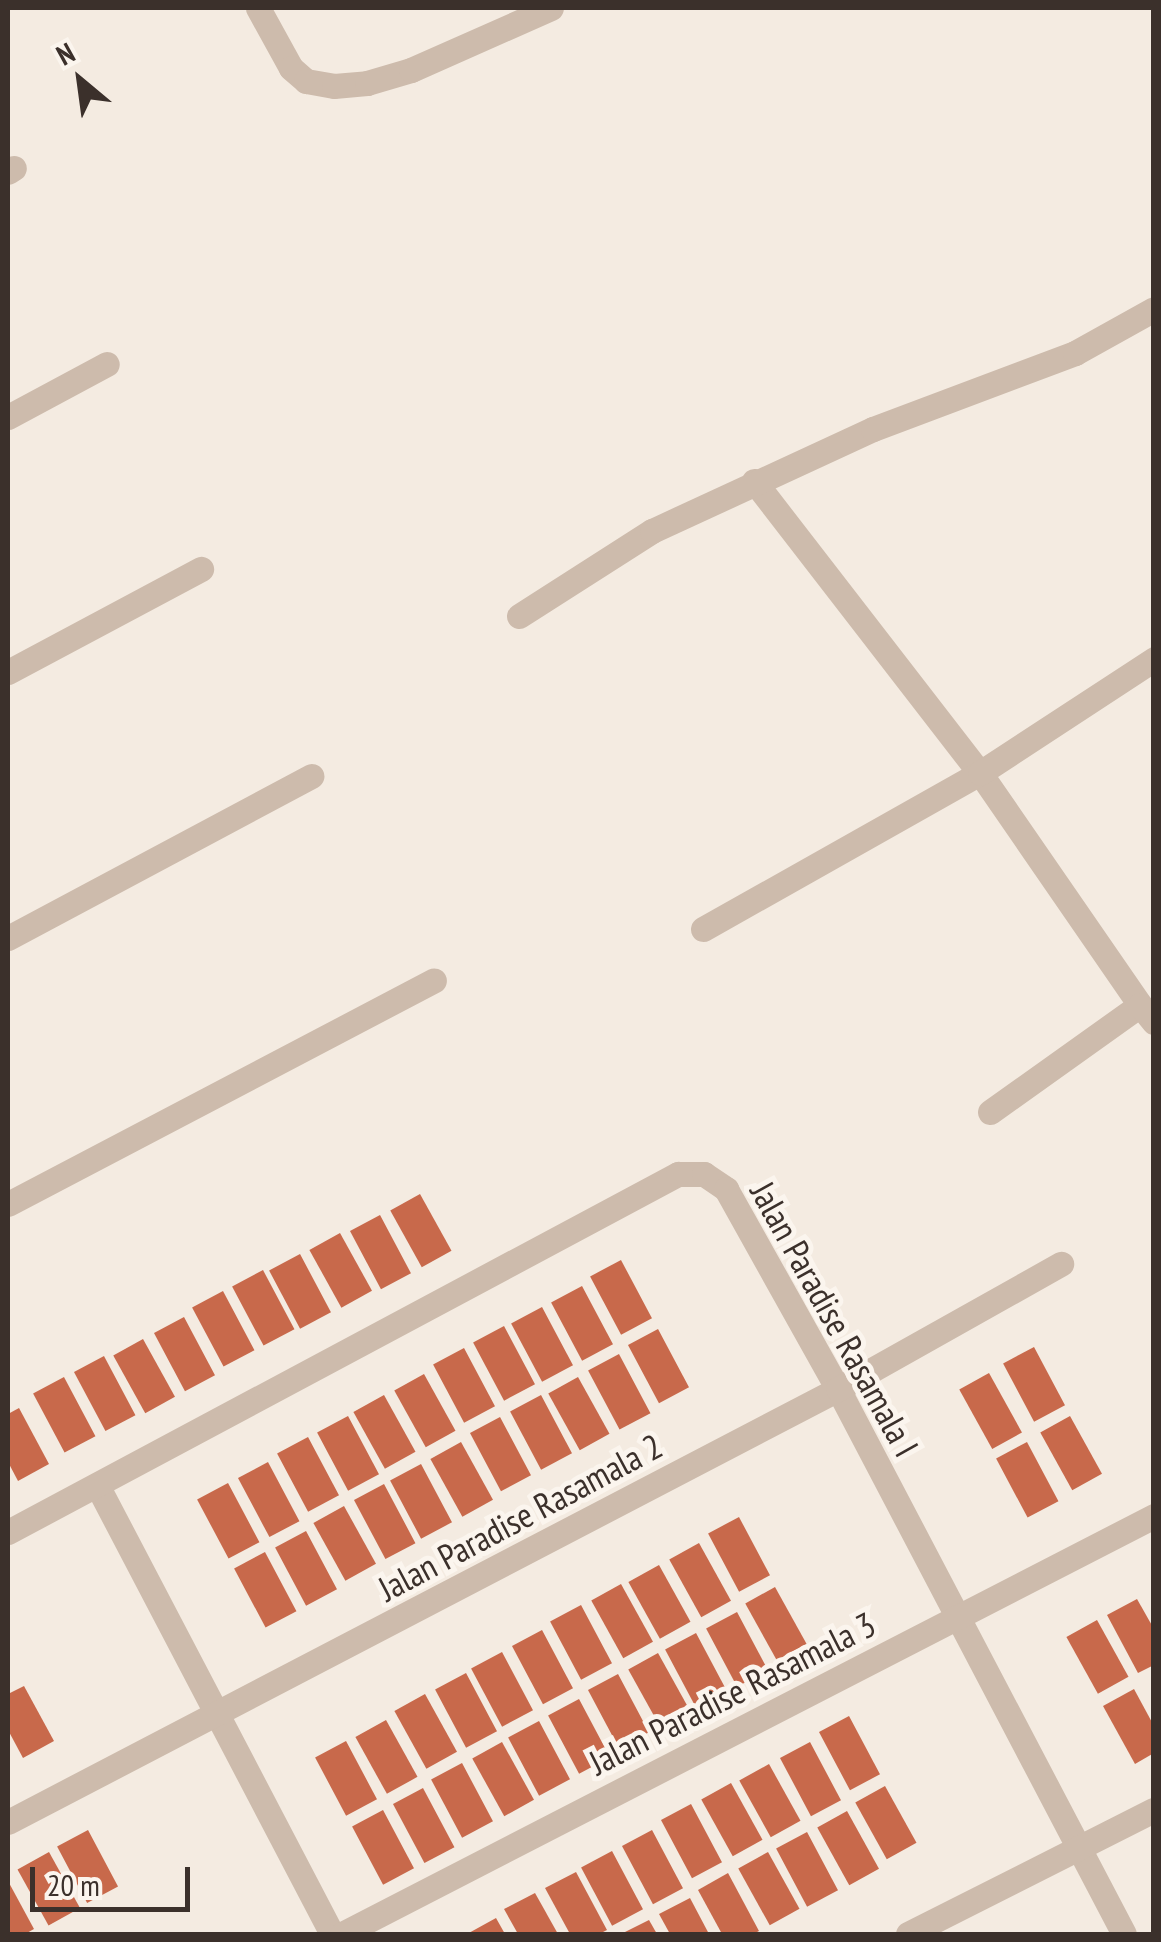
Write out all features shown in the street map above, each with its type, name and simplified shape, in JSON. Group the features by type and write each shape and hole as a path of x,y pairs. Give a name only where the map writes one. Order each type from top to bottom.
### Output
{"street":[{"path":"258,8 291,68 306,80 334,86 367,84 412,70 551,8"},
{"path":"519,616 652,531 754,481 873,429 1075,353 1154,308"},
{"path":"8,417 106,364"},
{"path":"754,481 980,774 1147,1013 990,1112"},
{"path":"8,672 201,569"},
{"path":"704,929 980,774 1154,659"},
{"path":"8,938 312,776"},
{"path":"8,1204 434,980"},
{"name":"Jalan Paradise Rasamala I","path":"8,1532 678,1174 704,1174 726,1189 838,1389 1124,1934"},
{"name":"Jalan Paradise Rasamala 2","path":"8,1822 838,1389 1061,1264"},
{"path":"97,1485 332,1934"},
{"name":"Jalan Paradise Rasamala 3","path":"342,1934 1154,1516"},
{"path":"908,1934 1154,1810"}],"building":[{"path":"420,1194 452,1251 422,1267 390,1210"},
{"path":"380,1215 411,1273 381,1289 350,1231"},
{"path":"340,1233 372,1291 341,1308 309,1250"},
{"path":"300,1254 331,1312 300,1329 269,1270"},
{"path":"621,1260 652,1318 621,1335 590,1276"},
{"path":"263,1270 294,1329 264,1346 232,1286"},
{"path":"582,1286 613,1344 582,1361 551,1302"},
{"path":"223,1291 254,1350 224,1367 192,1307"},
{"path":"542,1307 573,1365 542,1382 511,1323"},
{"path":"184,1317 215,1375 185,1391 154,1333"},
{"path":"504,1326 535,1384 504,1401 473,1342"},
{"path":"658,1329 689,1387 659,1403 628,1345"},
{"path":"143,1339 175,1397 145,1413 113,1355"},
{"path":"1034,1347 1065,1405 1034,1422 1003,1363"},
{"path":"464,1348 495,1406 464,1423 433,1364"},
{"path":"619,1354 650,1413 620,1430 588,1370"},
{"path":"104,1356 135,1415 105,1431 74,1372"},
{"path":"989,1373 1022,1432 992,1449 959,1389"},
{"path":"424,1374 456,1431 426,1447 394,1390"},
{"path":"64,1377 95,1436 65,1453 33,1393"},
{"path":"578,1377 610,1434 580,1450 548,1393"},
{"path":"384,1395 416,1452 385,1469 353,1412"},
{"path":"541,1395 572,1453 541,1470 510,1411"},
{"path":"19,1408 49,1464 18,1481 8,1462 8,1414"},
{"path":"348,1416 379,1474 348,1491 317,1432"},
{"path":"1070,1416 1102,1474 1072,1490 1040,1432"},
{"path":"500,1417 531,1475 501,1491 470,1433"},
{"path":"308,1437 339,1495 308,1512 277,1453"},
{"path":"461,1442 493,1500 462,1517 430,1459"},
{"path":"1027,1442 1058,1501 1028,1518 996,1458"},
{"path":"268,1462 299,1521 269,1537 238,1478"},
{"path":"421,1464 452,1522 421,1539 390,1480"},
{"path":"228,1483 259,1542 229,1559 197,1499"},
{"path":"384,1484 415,1543 385,1559 354,1500"},
{"path":"344,1506 376,1564 345,1581 313,1523"},
{"path":"739,1517 770,1575 739,1592 708,1533"},
{"path":"306,1531 337,1589 306,1606 275,1547"},
{"path":"699,1543 731,1601 701,1617 669,1559"},
{"path":"265,1552 296,1611 266,1628 234,1568"},
{"path":"659,1565 691,1622 660,1639 628,1582"},
{"path":"621,1584 653,1642 623,1658 591,1600"},
{"path":"775,1587 807,1644 777,1660 745,1603"},
{"path":"1137,1599 1154,1629 1154,1665 1138,1673 1107,1615"},
{"path":"581,1605 612,1663 581,1680 550,1621"},
{"path":"737,1612 768,1670 737,1687 706,1628"},
{"path":"1097,1620 1129,1677 1098,1694 1066,1637"},
{"path":"542,1630 573,1688 543,1704 512,1646"},
{"path":"696,1633 727,1691 696,1708 665,1649"},
{"path":"502,1652 533,1710 502,1727 471,1668"},
{"path":"658,1653 690,1710 660,1726 628,1669"},
{"path":"466,1673 497,1731 466,1748 435,1689"},
{"path":"618,1674 649,1732 619,1748 588,1690"},
{"path":"24,1686 54,1741 23,1758 8,1730 8,1694"},
{"path":"1134,1689 1154,1726 1154,1753 1135,1764 1103,1706"},
{"path":"425,1694 457,1752 426,1769 394,1711"},
{"path":"579,1699 610,1757 579,1774 548,1715"},
{"path":"849,1716 880,1774 850,1790 819,1732"},
{"path":"386,1720 418,1777 387,1794 355,1737"},
{"path":"539,1721 570,1779 539,1796 508,1737"},
{"path":"346,1741 377,1799 346,1816 315,1757"},
{"path":"502,1742 534,1800 504,1816 472,1758"},
{"path":"810,1742 841,1800 811,1816 780,1758"},
{"path":"462,1763 493,1821 462,1838 431,1779"},
{"path":"769,1764 801,1821 771,1837 739,1780"},
{"path":"731,1783 763,1840 733,1856 701,1799"},
{"path":"885,1786 917,1843 887,1859 855,1802"},
{"path":"423,1788 454,1847 424,1863 393,1804"},
{"path":"691,1804 722,1862 692,1878 661,1820"},
{"path":"383,1810 414,1868 383,1885 352,1826"},
{"path":"847,1811 879,1869 849,1885 817,1827"},
{"path":"88,1830 118,1887 87,1903 57,1846"},
{"path":"652,1830 683,1888 653,1904 622,1846"},
{"path":"807,1832 838,1890 807,1907 776,1848"},
{"path":"612,1851 643,1909 612,1926 581,1867"},
{"path":"49,1852 80,1908 49,1925 18,1869"},
{"path":"768,1852 800,1909 770,1925 738,1868"},
{"path":"576,1872 607,1930 599,1934 570,1934 545,1888"},
{"path":"728,1873 759,1931 753,1934 722,1934 698,1890"},
{"path":"8,1881 34,1929 25,1934 8,1934"},
{"path":"535,1893 558,1934 518,1934 504,1909"},
{"path":"690,1898 709,1934 670,1934 659,1914"},
{"path":"496,1918 505,1934 467,1934"},
{"path":"649,1920 657,1934 621,1934"}]}
